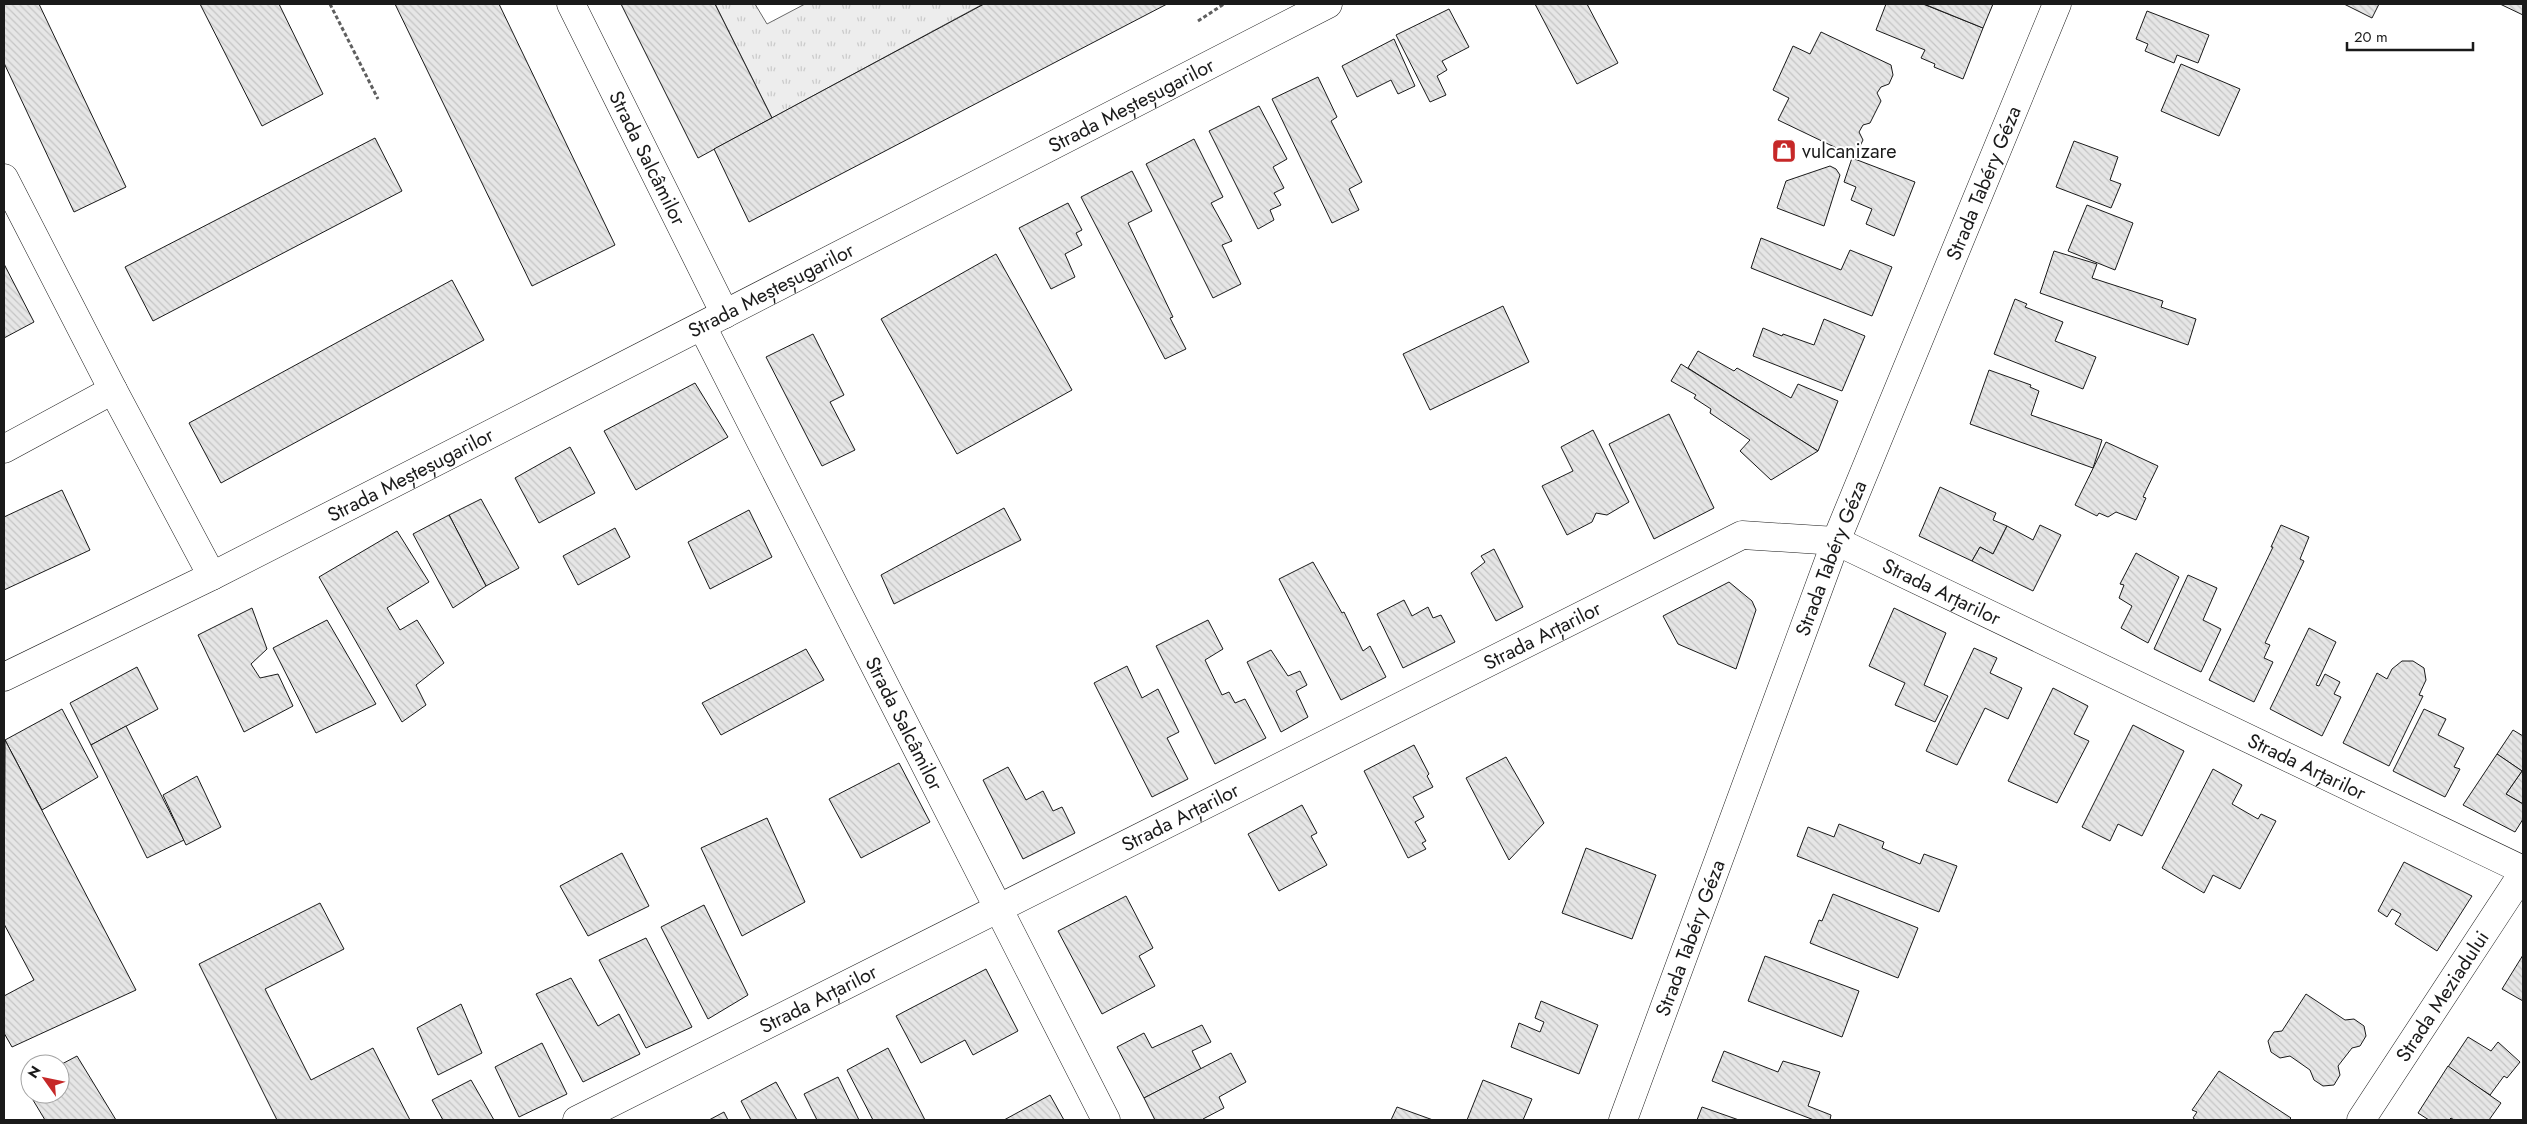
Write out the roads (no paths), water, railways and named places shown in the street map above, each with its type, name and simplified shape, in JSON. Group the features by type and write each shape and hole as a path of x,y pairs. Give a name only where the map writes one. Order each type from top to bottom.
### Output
{"street":[{"name":"Strada Salcâmilor","path":"571,4 714,320 997,909 1106,1120"},
{"name":"Strada Meșteșugarilor","path":"4,677 212,576 1328,4"},
{"name":"Strada Tabéry Géza","path":"1622,1120 1836,541 2057,4"},
{"path":"4,178 113,390 212,576"},
{"path":"4,449 113,390"},
{"name":"Strada Arțarilor","path":"576,1120 1742,535 1836,541 2523,872"},
{"name":"Strada Meziadului","path":"2361,1120 2523,872"}],"place":[{"name":"vulcanizare","path":"1784,151"}]}
